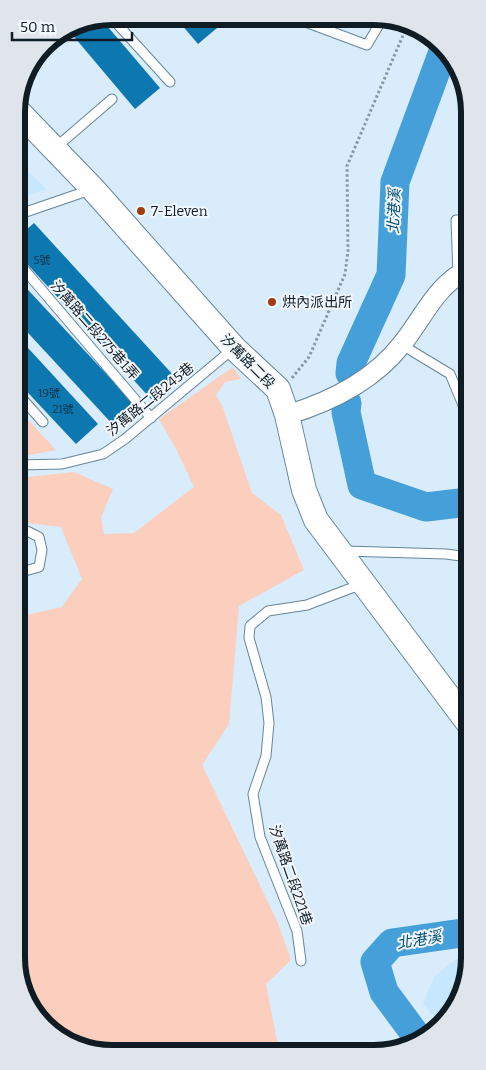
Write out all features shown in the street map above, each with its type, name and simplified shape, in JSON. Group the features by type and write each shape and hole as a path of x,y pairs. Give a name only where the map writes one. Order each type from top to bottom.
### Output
{"street":[{"name":"汐萬路二段","path":"25,118 92,189 234,348 278,389 287,415 304,490 316,520 337,551 461,714"},
{"path":"287,415 319,405 370,376 402,345 438,293 461,274"}],"lane":[{"path":"118,25 170,82"},
{"path":"311,25 367,45 379,26"},
{"path":"54,149 112,99"},
{"path":"25,212 92,189"},
{"path":"461,220 456,220 461,257"},
{"name":"汐萬路二段275巷1弄","path":"25,270 151,418"},
{"path":"402,345 450,374 461,400"},
{"name":"汐萬路二段245巷","path":"25,465 62,464 103,454 151,418 234,348"},
{"path":"25,402 43,422"},
{"path":"25,531 39,537 42,550 38,567 25,571"},
{"path":"337,551 461,556"},
{"name":"汐萬路二段221巷","path":"301,961 297,931 260,837 253,794 266,756 268,723 266,697 249,638 250,626 268,611 307,605 362,584"}],"path":[{"path":"278,389 294,376 309,357 345,274 348,251 347,166 405,31"}],"shaded area":[{"path":"25,169 46,189 25,196"},
{"path":"233,367 241,379 225,382 216,395 223,408 252,493 281,515 304,570 239,606 229,724 202,765 278,923 291,960 266,984 278,1045 112,1045 95,1043 74,1036 55,1023 37,1001 28,980 25,958 25,615 62,607 82,579 61,527 25,523 25,477 74,472 113,489 101,517 104,534 134,533 194,487 159,419"},
{"path":"25,417 56,450 25,456"},
{"path":"456,959 461,959 458,980 454,991 435,1019 423,1003 434,977"}],"building":[{"path":"182,25 221,25 198,44"},
{"path":"107,26 160,88 135,109 73,35 95,27"},
{"path":"34,223 175,377 151,399 25,262 25,231"},
{"path":"25,287 138,408 116,428 25,330"},
{"path":"25,345 98,424 76,444 25,390"}],"waterway":[{"name":"北港溪","path":"350,373 351,363 391,275 395,182 441,57"},
{"name":"北港溪","path":"347,403 346,412 362,485 426,507 461,503"},
{"name":"北港溪","path":"415,1034 384,992 375,962 392,943 461,933"}],"place":[{"name":"7-Eleven","path":"141,211"},
{"name":"烘內派出所","path":"272,302"}]}
